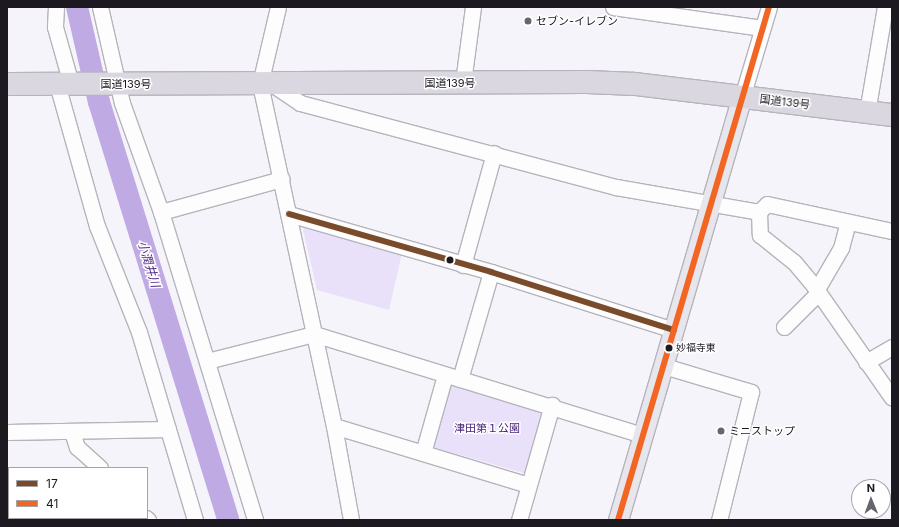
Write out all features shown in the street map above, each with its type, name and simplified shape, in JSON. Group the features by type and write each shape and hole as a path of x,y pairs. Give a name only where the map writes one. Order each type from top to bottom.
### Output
{"highway":[{"name":"国道139号","path":"7,84 462,82 635,84 892,115"}],"main road":[{"path":"618,520 742,97"}],"street":[{"path":"56,7 55,27 97,226 139,332 195,520"},
{"path":"100,7 122,102 161,212 255,520"},
{"path":"278,7 266,84 282,179 334,426 351,520"},
{"path":"462,82 474,7"},
{"path":"613,7 763,28"},
{"path":"742,97 769,7"},
{"path":"867,112 885,7"},
{"path":"266,84 300,103 494,153 616,187 659,196 712,203 759,212"},
{"path":"463,265 494,153"},
{"path":"161,212 282,179"},
{"path":"892,231 767,204 759,212 760,235 794,262 818,291 892,398"},
{"path":"289,214 491,272 674,330"},
{"path":"784,327 818,291 841,248 848,222"},
{"path":"460,379 491,272"},
{"path":"207,361 314,334 445,375 552,405 642,435"},
{"path":"866,362 892,347"},
{"path":"664,366 751,392 719,520"},
{"path":"423,453 445,375"},
{"path":"519,520 528,484 552,405"},
{"path":"334,426 528,484"},
{"path":"7,432 72,432 168,429"},
{"path":"72,432 77,447 99,467"}],"green space":[{"path":"309,224 402,253 389,310 317,290 303,230"},
{"name":"津田第１公園","path":"449,382 544,409 526,474 431,446"}],"waterway":[{"name":"小潤井川","path":"77,7 99,102 228,520"}],"transit line":[{"name":"41","path":"618,520 769,7"},
{"name":"17","path":"289,214 491,272 674,330"}],"place":[{"name":"セブン-イレブン","path":"528,21"},
{"name":"妙福寺東","path":"669,348"},
{"name":"ミニストップ","path":"721,431"}]}
